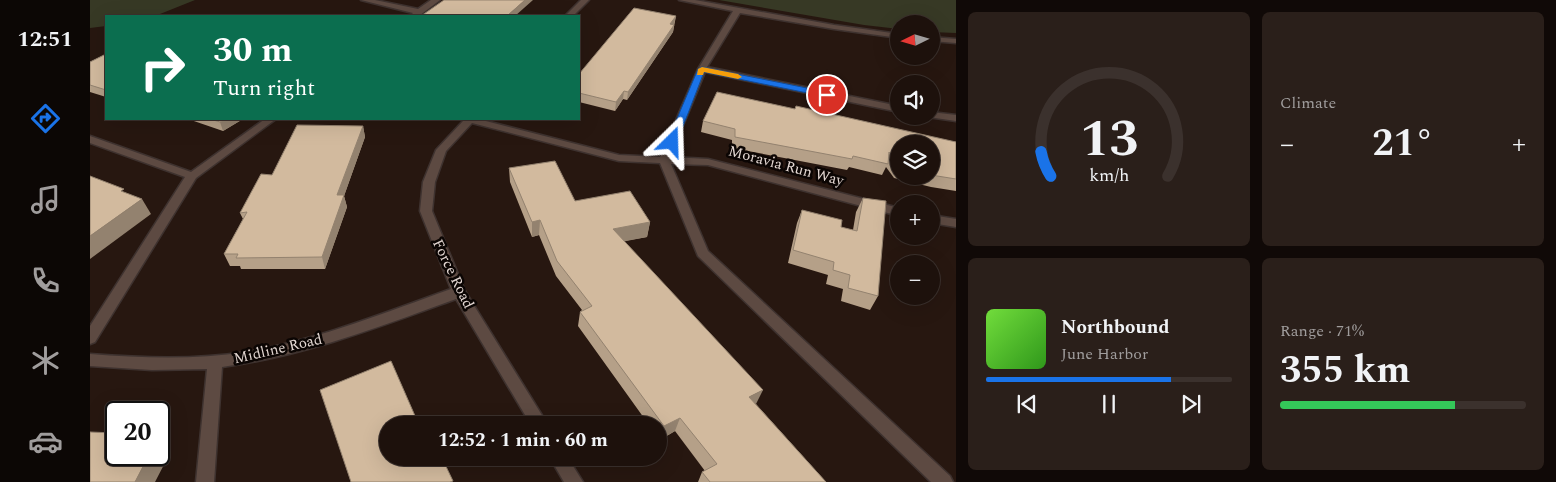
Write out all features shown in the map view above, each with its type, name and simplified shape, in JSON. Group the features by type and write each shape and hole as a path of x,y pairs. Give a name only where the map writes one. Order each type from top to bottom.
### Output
{"street":[{"path":"365,0 417,14 436,0"},
{"path":"570,15 585,0"},
{"path":"683,0 834,28 890,35"},
{"path":"738,10 702,69 664,160 703,253 944,482"},
{"path":"940,40 956,41"},
{"path":"702,69 890,107"},
{"path":"940,115 956,118"},
{"path":"90,338 192,176 271,120"},
{"name":"Force Road","path":"468,120 441,150 429,182 426,211 459,292 535,416"},
{"name":"Moravia Run Way","path":"473,120 619,158 708,162 890,210"},
{"path":"90,139 192,176"},
{"path":"940,220 956,223"},
{"name":"Midline Road","path":"90,360 130,364 215,362 270,353 334,336 459,292"},
{"path":"205,482 215,362"},
{"path":"564,466 574,482"}],"green space":[{"path":"90,0 195,0 158,15 105,15 105,26 90,28"},
{"path":"719,0 956,0 956,33 940,32 940,15 890,15 890,28"}],"building":[{"path":"444,0 525,0 508,15 422,15"},
{"path":"634,8 676,16 670,24 674,25 628,92 624,91 616,102 580,93 580,73"},
{"path":"105,54 105,90 90,85 90,62"},
{"path":"717,92 795,109 796,106 925,135 890,135 888,164 853,156 852,159 735,137 735,129 703,121"},
{"path":"297,125 363,126 337,195 344,195 322,257 236,258 238,254 224,254 247,212 240,213 261,174 272,175"},
{"path":"940,138 956,142 956,179 940,176"},
{"path":"555,161 575,201 630,191 650,222 613,229 763,390 749,397 826,482 710,482 702,472 717,464 680,418 667,424 667,416 657,416 580,312 592,306 557,261 540,220 532,222 509,168"},
{"path":"90,176 124,189 121,191 142,199 90,236"},
{"path":"863,198 886,201 878,296 848,288 850,275 833,270 834,262 793,250 802,210 842,220 841,227 857,231"},
{"path":"391,361 415,416 379,416 379,466 446,466 453,481 351,482 320,390"},
{"path":"90,432 105,433 105,466 143,466 135,482 90,482"}],"slow traffic":[{"path":"700,73 702,69 738,77"}],"route":[{"path":"672,142 702,69 827,95"}]}
